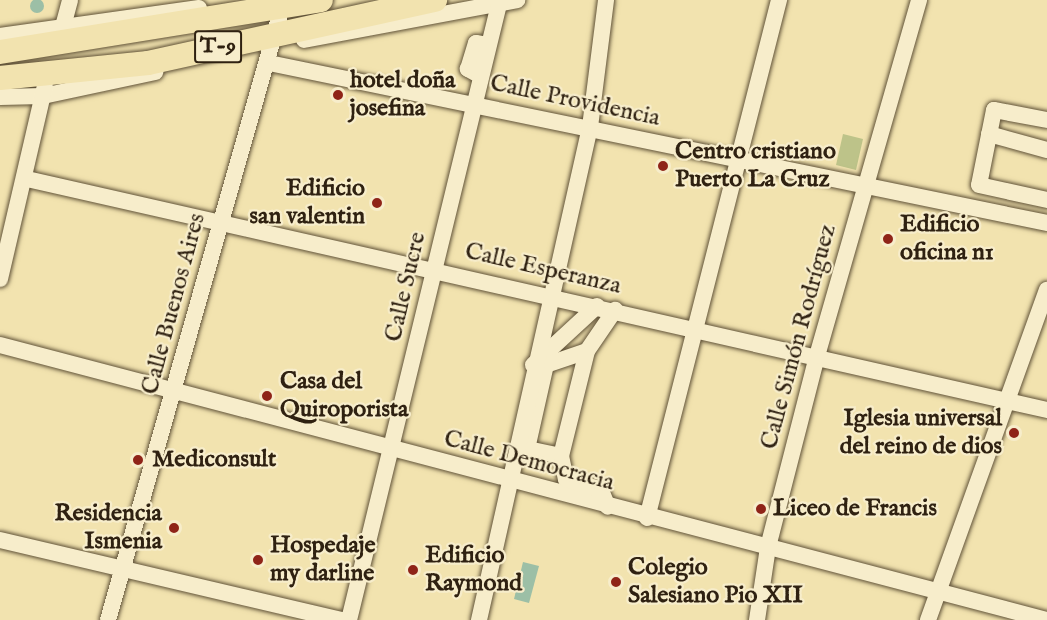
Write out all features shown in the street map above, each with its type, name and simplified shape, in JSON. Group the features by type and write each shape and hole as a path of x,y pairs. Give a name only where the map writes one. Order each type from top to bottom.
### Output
{"highway":[{"name":"T-9","path":"0,52 61,35 283,3 321,0"},
{"name":"T-9","path":"0,78 45,87 148,63 275,40 435,0"}],"street":[{"path":"61,35 70,0"},
{"name":"T-9","path":"0,36 61,35 227,2 250,0"},
{"name":"T-9","path":"275,40 517,0"},
{"path":"479,620 513,478 532,366 590,127 606,0"},
{"path":"647,518 779,0"},
{"name":"Calle Simón Rodríguez","path":"757,620 768,547 817,356 919,0"},
{"name":"Calle Sucre","path":"349,620 392,452 471,103 499,2"},
{"name":"Calle Buenos Aires","path":"108,620 177,388 221,222 269,63 283,3"},
{"name":"Calle Providencia","path":"269,63 590,127 738,161 868,182 1047,223"},
{"path":"0,279 27,179 45,87"},
{"name":"T-9","path":"0,96 45,87"},
{"path":"1047,120 996,109 989,134 980,189 1047,200"},
{"path":"989,134 1047,150"},
{"name":"Calle Esperanza","path":"27,179 435,268 1047,410"},
{"path":"928,620 1047,290"},
{"path":"532,366 597,306"},
{"path":"608,507 602,490 566,479 561,456 587,351 615,310"},
{"name":"Calle Democracia","path":"0,345 177,388 392,452 513,478 647,518 1047,620"},
{"path":"561,456 527,449 546,364 587,351"},
{"path":"0,540 123,565 342,620"}],"shaded area":[{"path":"34,-1 40,-1 44,6 40,13 34,13 30,9 30,3"},
{"path":"843,134 863,139 856,170 836,165"},
{"path":"523,562 539,566 529,603 514,599"}],"place":[{"name":"hotel doña josefina","path":"338,95"},
{"name":"Centro cristiano Puerto La Cruz","path":"663,166"},
{"name":"Edificio san valentin","path":"377,203"},
{"name":"Edificio oficina n1","path":"888,239"},
{"name":"Casa del Quiroporista","path":"267,396"},
{"name":"Iglesia universal del reino de dios","path":"1014,433"},
{"name":"Mediconsult","path":"138,460"},
{"name":"Liceo de Francis","path":"761,509"},
{"name":"Residencia Ismenia","path":"174,528"},
{"name":"Hospedaje my darline","path":"258,560"},
{"name":"Edificio Raymond","path":"413,570"},
{"name":"Colegio Salesiano Pio XII","path":"616,582"}]}
